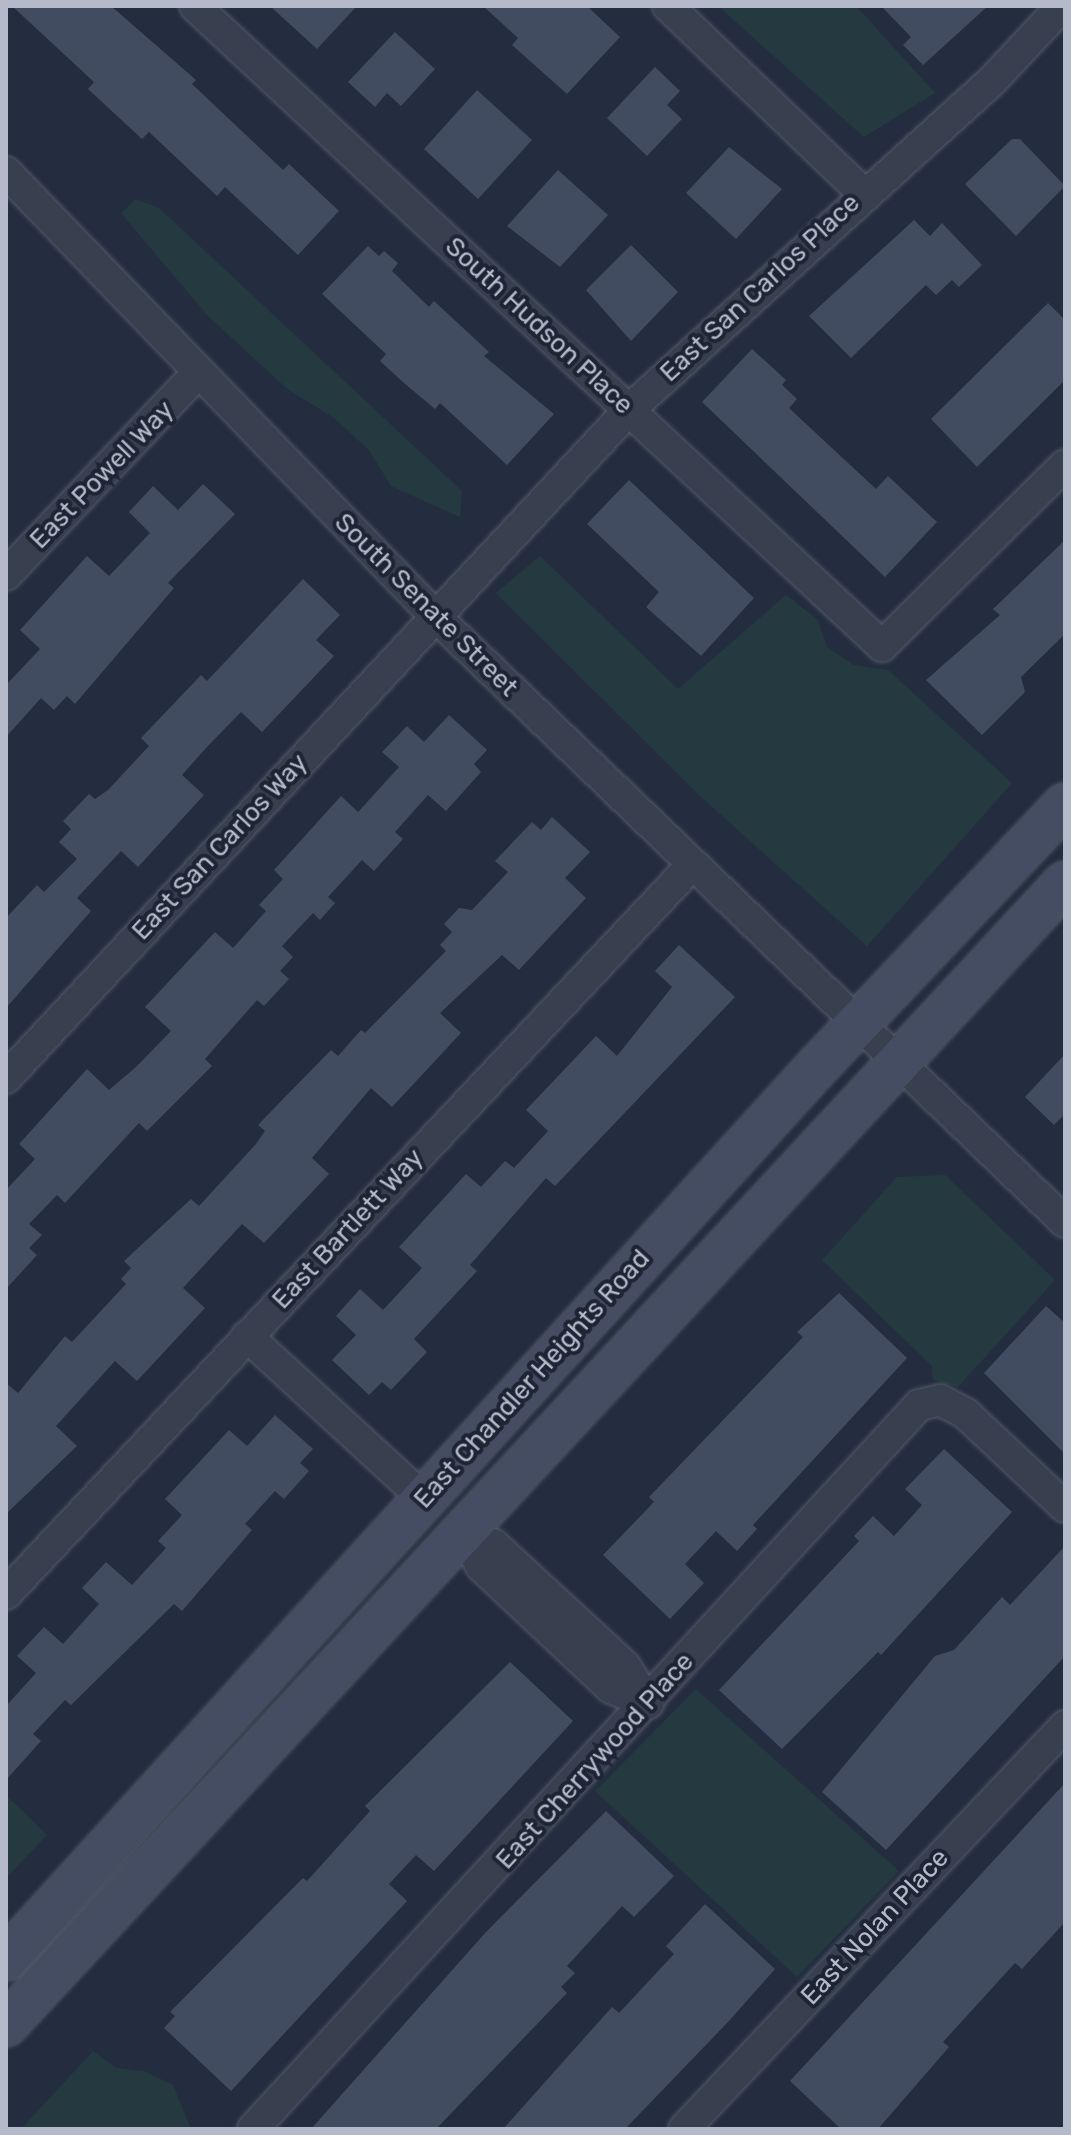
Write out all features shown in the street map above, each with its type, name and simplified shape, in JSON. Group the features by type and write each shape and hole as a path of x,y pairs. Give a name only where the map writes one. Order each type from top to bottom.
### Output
{"main road":[{"name":"East Chandler Heights Road","path":"6,1959 423,1498 1065,805"},
{"name":"East Chandler Heights Road","path":"6,2025 1065,883"},
{"path":"423,1498 463,1533"}],"street":[{"name":"South Hudson Place","path":"195,6 882,646 1065,465"},
{"path":"668,6 863,193"},
{"name":"East San Carlos Place","path":"435,616 629,410 863,193 990,83 1062,6"},
{"name":"South Senate Street","path":"6,172 197,374 435,616 692,865 862,1021 1065,1222"},
{"name":"East Powell Way","path":"6,575 197,374"},
{"name":"East San Carlos Way","path":"6,1078 435,616"},
{"name":"East Bartlett Way","path":"6,1594 692,865"},
{"path":"247,1336 423,1498"},
{"name":"East Cherrywood Place","path":"253,2129 919,1405 940,1400 966,1414 1065,1507"},
{"path":"463,1533 494,1545 556,1619 625,1666 648,1703"},
{"name":"East Nolan Place","path":"684,2129 1065,1726"}],"green space":[{"path":"718,6 856,6 935,93 864,137"},
{"path":"136,199 159,208 462,491 460,517 391,486 369,450 334,418 286,388 207,315 121,213"},
{"path":"540,556 678,689 786,595 818,620 827,647 854,665 888,670 1012,783 867,946 699,795 496,593"},
{"path":"945,1175 1055,1280 958,1387 933,1380 932,1366 822,1260 897,1177"},
{"path":"696,1689 899,1871 797,1977 595,1791"},
{"path":"6,1795 47,1835 6,1878"},
{"path":"93,2051 116,2068 144,2071 173,2085 191,2129 21,2129"}],"building":[{"path":"12,6 111,6 196,80 192,84 283,170 289,164 339,211 298,255 225,187 217,196 149,132 142,139 88,89 94,82"},
{"path":"270,6 357,6 317,49"},
{"path":"483,6 587,6 620,37 567,94 512,45 518,38"},
{"path":"881,6 988,6 923,65 903,45 911,37"},
{"path":"395,32 435,69 401,106 387,93 375,107 348,82"},
{"path":"655,67 680,91 667,105 682,119 647,156 607,118"},
{"path":"477,90 532,140 478,199 424,149"},
{"path":"1012,139 1020,139 1065,186 1016,236 965,184"},
{"path":"729,147 782,189 736,239 686,193"},
{"path":"558,170 608,215 560,267 507,226"},
{"path":"914,220 930,236 942,223 982,265 959,287 952,280 936,295 926,285 851,358 809,316"},
{"path":"631,245 678,292 631,341 586,290"},
{"path":"368,246 379,256 384,251 398,263 392,271 429,307 434,301 489,352 484,356 554,414 507,465 440,403 435,409 380,361 386,354 322,294"},
{"path":"1048,303 1065,320 1065,380 977,467 931,419"},
{"path":"752,349 786,380 782,385 797,399 789,408 876,489 888,476 937,522 885,577 702,402"},
{"path":"629,480 754,598 701,656 646,607 659,592 587,524"},
{"path":"203,484 235,514 168,583 174,588 75,704 67,696 54,710 41,698 6,737 6,685 40,649 20,630 87,556 109,576 150,533 129,512 153,486 178,510"},
{"path":"1065,540 1065,634 1021,677 1025,692 982,735 926,680 1000,615 993,609"},
{"path":"303,579 340,615 316,640 334,656 262,732 241,712 206,748 182,775 204,795 138,867 121,851 77,898 91,911 6,1008 6,918 37,885 44,892 77,859 59,842 71,829 63,821 89,794 95,799 108,790 149,746 141,738 201,675 207,681"},
{"path":"449,715 487,750 474,764 481,772 446,811 428,795 395,832 403,839 374,871 362,860 328,897 335,903 320,920 313,913 282,946 293,957 280,971 289,979 264,1006 257,1000 205,1059 212,1066 147,1131 139,1123 65,1203 57,1195 29,1224 42,1235 29,1248 37,1255 6,1289 6,1190 35,1159 19,1144 87,1069 109,1090 136,1067 171,1031 145,1007 215,932 233,948 266,911 259,905 283,879 274,870 341,796 358,812 399,767 382,752 407,726 424,742"},
{"path":"552,817 590,852 565,878 586,898 519,970 502,955 440,1013 461,1033 392,1107 371,1088 312,1158 329,1174 264,1243 242,1224 183,1288 205,1308 137,1381 115,1361 56,1426 77,1446 6,1514 6,1383 18,1393 65,1336 72,1342 126,1284 121,1279 131,1268 124,1261 191,1199 199,1206 256,1144 265,1131 258,1125 284,1098 331,1050 338,1056 361,1030 365,1033 446,951 440,945 452,932 444,924 459,908 472,910 508,872 495,861 532,822 541,830"},
{"path":"679,945 735,997 555,1186 546,1178 470,1265 477,1271 414,1339 427,1352 391,1390 382,1382 369,1395 332,1360 356,1335 336,1316 360,1289 383,1310 422,1268 399,1247 466,1174 481,1187 505,1161 514,1168 548,1131 526,1110 596,1036 617,1056 672,987 655,971"},
{"path":"1065,1054 1065,1114 1054,1125 1025,1097"},
{"path":"839,1293 907,1358 753,1525 757,1529 737,1551 716,1531 685,1564 704,1583 670,1619 603,1555 654,1502 649,1497 803,1337 797,1332"},
{"path":"1046,1306 1065,1323 1065,1454 984,1373"},
{"path":"275,1415 313,1449 300,1463 309,1471 284,1499 275,1491 245,1524 252,1530 182,1611 174,1604 71,1705 65,1700 33,1734 41,1741 6,1780 6,1706 36,1673 17,1656 44,1627 63,1644 99,1604 82,1588 106,1562 132,1585 166,1548 158,1541 182,1515 165,1499 229,1430 247,1446"},
{"path":"944,1449 1012,1512 881,1655 878,1652 782,1749 719,1690 859,1541 854,1536 873,1516 894,1536 922,1505 905,1489"},
{"path":"1065,1546 1065,1656 886,1850 822,1792 935,1656 954,1650 1002,1597 1010,1605"},
{"path":"510,1662 573,1721 434,1871 416,1855 389,1884 407,1901 231,2091 164,2028 175,2016 170,2012 303,1878 307,1881 370,1811 365,1806"},
{"path":"1065,1783 1065,1922 1022,1969 1015,1963 943,2042 949,2047 878,2129 841,2129 790,2081"},
{"path":"606,1811 674,1876 634,1917 622,1906 567,1966 575,1973 561,1987 567,1993 436,2129 311,2129 486,1932"},
{"path":"705,1904 775,1969 728,2022 625,2129 503,2129 612,2007 619,2013 674,1954 666,1946"}]}
